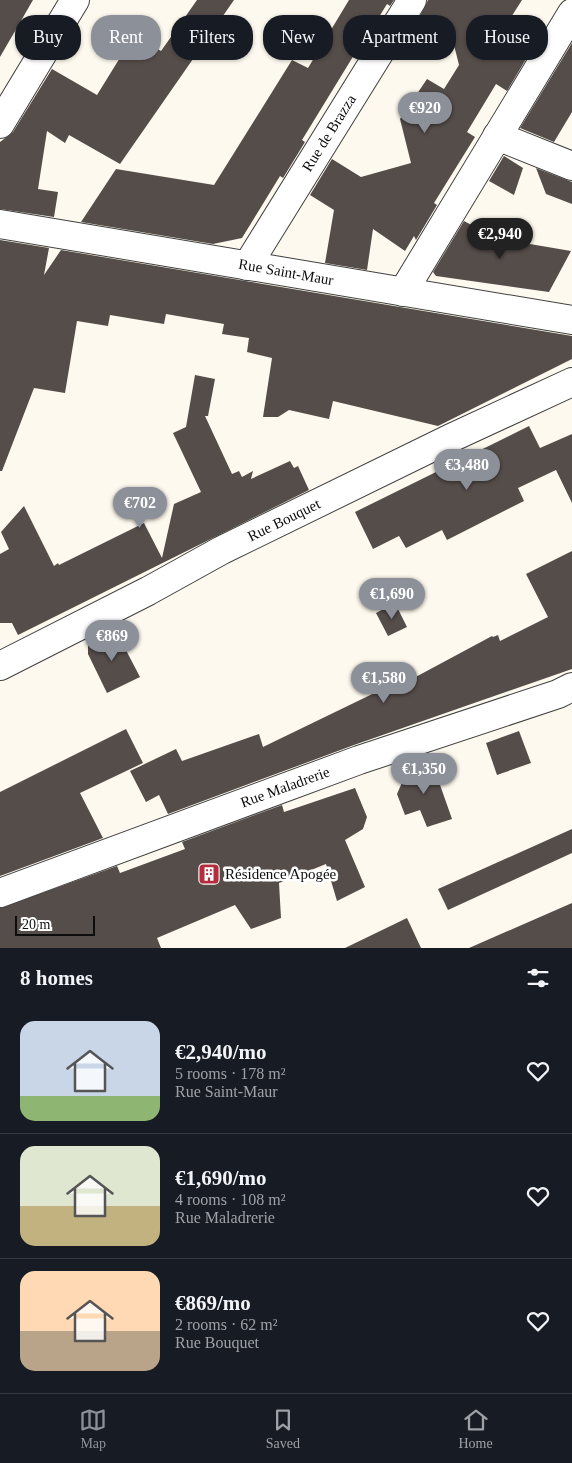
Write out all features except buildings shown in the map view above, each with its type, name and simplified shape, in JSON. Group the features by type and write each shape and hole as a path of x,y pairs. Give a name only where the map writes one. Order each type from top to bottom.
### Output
{"street":[{"path":"0,124 76,0"},
{"name":"Rue de Brazza","path":"247,266 412,0"},
{"path":"403,292 572,13"},
{"path":"497,136 572,166"},
{"name":"Rue Saint-Maur","path":"0,224 572,320"},
{"name":"Rue Bouquet","path":"0,666 148,591 222,550 451,438 572,382"},
{"name":"Rue Maladrerie","path":"0,893 359,760 558,694 572,687"}],"place":[{"name":"Résidence Apogée","path":"209,874"}]}
